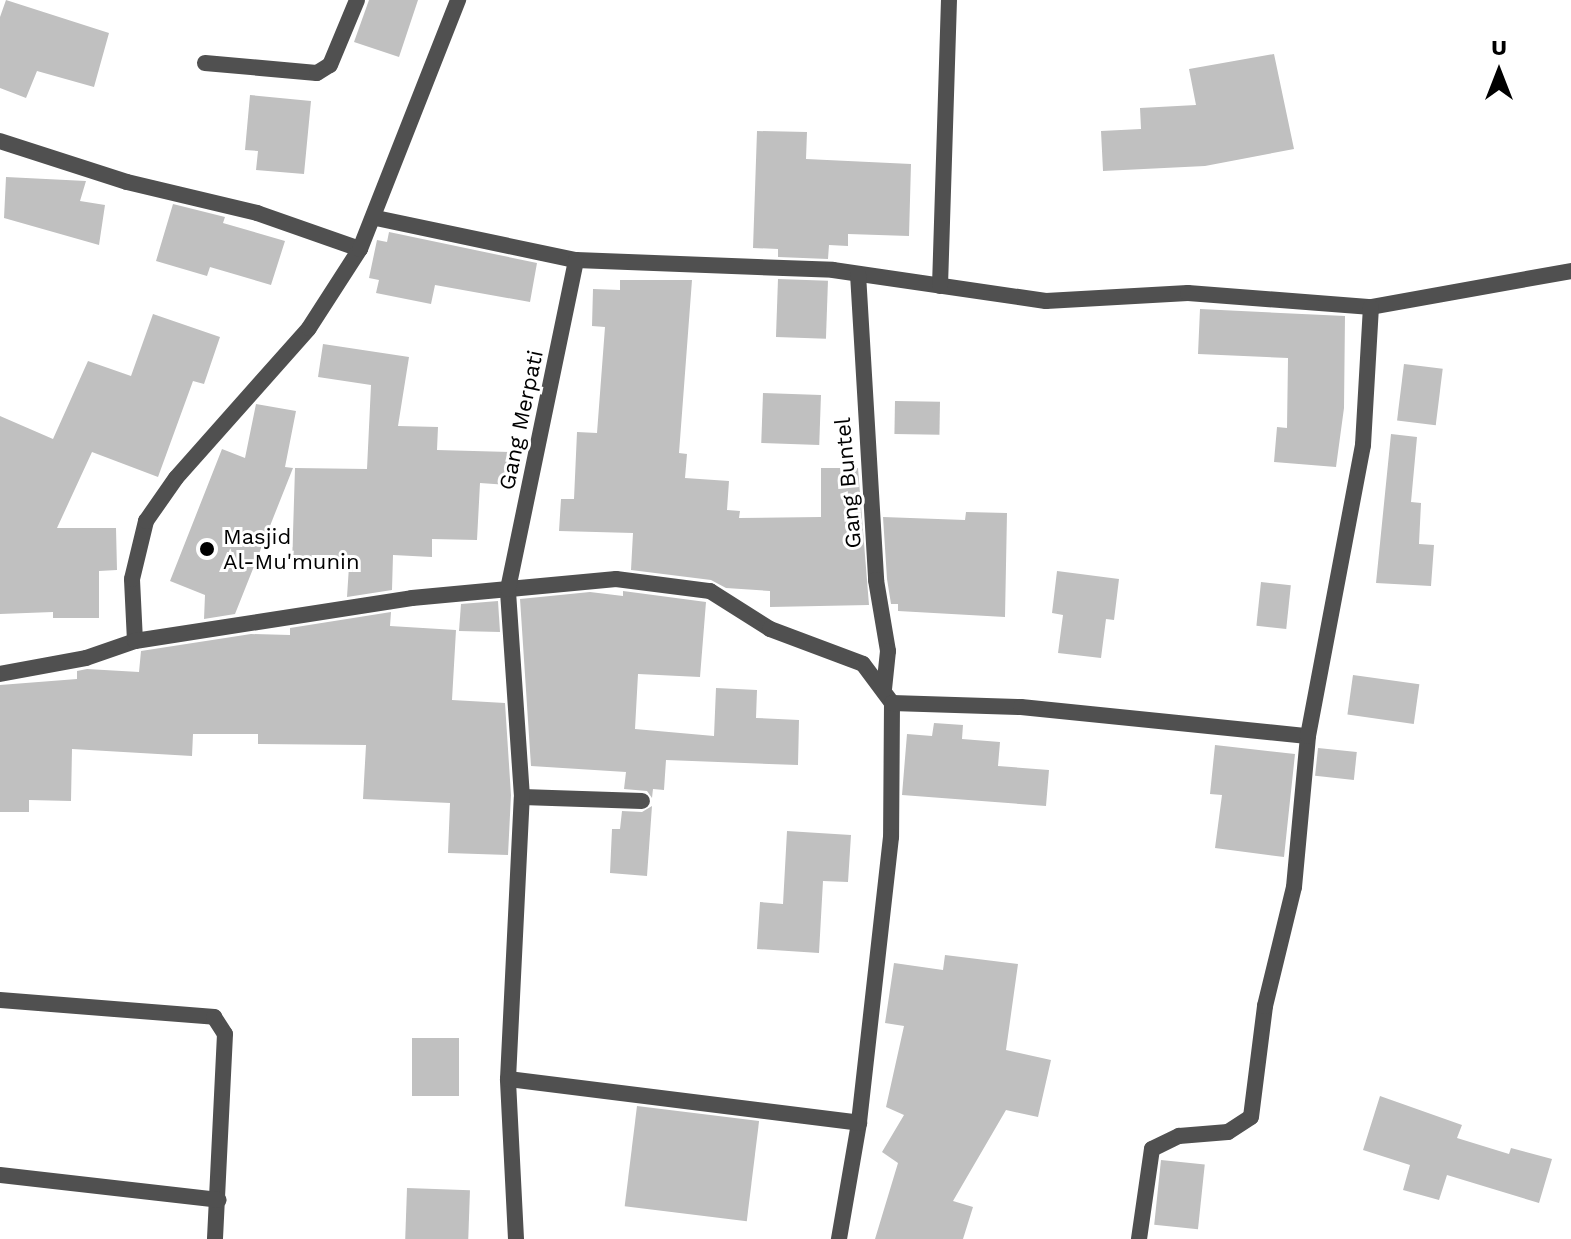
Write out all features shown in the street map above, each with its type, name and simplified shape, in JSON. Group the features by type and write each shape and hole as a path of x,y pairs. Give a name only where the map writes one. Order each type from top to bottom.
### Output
{"street":[{"path":"205,63 317,73 330,65 357,0"},
{"path":"135,641 133,568 146,521 176,478 309,328 360,249 376,218 458,0"},
{"path":"940,286 949,0"},
{"path":"0,141 127,182 257,213 360,249"},
{"path":"376,218 576,260 858,274 1046,301 1188,293 1371,307 1571,271"},
{"name":"Gang Merpati","path":"516,1239 508,1079 522,797 508,589 576,260"},
{"name":"Gang Buntel","path":"839,1239 859,1123 891,837 888,651 876,580 858,274"},
{"path":"1139,1239 1152,1149 1179,1136 1228,1132 1251,1117 1265,1006 1294,887 1308,736 1363,445 1371,307"},
{"path":"0,674 86,658 135,641 412,598 616,579 710,591 770,629 863,664 888,696 1308,736"},
{"path":"522,797 642,801"},
{"path":"0,1000 214,1017 225,1034 215,1239"},
{"path":"508,1079 859,1123"},
{"path":"0,1175 219,1200"}],"building":[{"path":"6,0 109,33 94,87 37,71 26,98 0,88 0,17"},
{"path":"369,0 418,0 399,57 354,42"},
{"path":"1274,54 1294,149 1205,166 1103,171 1101,131 1141,129 1140,108 1196,105 1189,69"},
{"path":"250,95 311,101 304,174 256,170 258,151 245,150"},
{"path":"757,131 807,132 806,159 911,164 909,236 848,234 848,246 829,245 828,259 778,257 778,249 753,248"},
{"path":"6,177 86,181 80,201 105,205 99,245 4,218"},
{"path":"173,204 225,217 223,223 285,241 271,285 210,267 207,276 156,261"},
{"path":"389,232 537,263 530,302 435,285 431,304 376,293 379,280 369,278 377,240 387,242"},
{"path":"778,279 828,281 826,339 776,337"},
{"path":"620,280 692,280 679,453 687,454 685,478 729,481 727,510 740,511 739,518 821,517 821,468 858,468 869,605 770,607 770,591 726,588 711,580 631,570 633,533 559,531 561,499 574,499 577,432 597,433 605,327 592,326 593,289 620,290"},
{"path":"1200,309 1345,316 1344,408 1336,467 1274,462 1277,427 1287,428 1288,358 1198,354"},
{"path":"153,314 220,337 204,384 193,381 158,477 92,452 57,528 116,528 117,570 99,571 99,618 53,618 53,612 0,614 0,416 53,439 88,361 131,376"},
{"path":"323,344 409,357 398,426 438,427 437,450 510,452 508,485 480,483 477,540 432,539 432,557 393,555 392,590 347,597 349,566 292,565 295,468 367,469 371,385 318,377"},
{"path":"1404,364 1443,369 1436,425 1397,421"},
{"path":"763,393 821,395 819,445 761,443"},
{"path":"895,401 940,402 939,435 894,434"},
{"path":"256,404 296,411 285,467 293,468 235,614 204,619 205,595 170,581 222,449 245,458"},
{"path":"1391,434 1417,437 1411,502 1421,503 1419,544 1434,545 1431,586 1376,583"},
{"path":"966,512 1007,513 1005,617 898,611 898,604 891,604 887,579 883,517 965,520"},
{"path":"1057,571 1119,579 1114,620 1106,619 1101,658 1058,653 1063,615 1052,613"},
{"path":"1261,582 1291,585 1286,629 1256,626"},
{"path":"623,591 706,602 700,677 638,674 635,729 714,736 716,688 757,690 756,718 799,720 798,765 666,760 664,790 653,789 652,798 647,791 624,789 626,772 531,766 520,599 590,592 623,596"},
{"path":"498,601 500,632 459,631 461,604"},
{"path":"391,612 390,626 456,630 452,700 505,703 511,795 508,855 448,853 450,803 363,799 366,745 258,744 258,734 193,734 192,756 72,749 71,801 29,800 29,812 0,812 0,685 77,679 77,671 87,669 139,672 141,651 251,634 290,635 290,628"},
{"path":"1353,675 1419,684 1414,724 1347,715"},
{"path":"934,723 963,725 962,739 1000,742 998,766 1049,770 1046,806 902,795 907,734 932,736"},
{"path":"1215,745 1295,754 1284,857 1215,848 1222,795 1210,794"},
{"path":"1318,748 1357,752 1354,780 1315,776"},
{"path":"652,806 647,876 610,873 612,829 620,829 622,811 642,812"},
{"path":"787,831 851,835 848,882 823,881 819,953 757,949 760,902 783,904"},
{"path":"945,955 1018,964 1006,1050 1051,1060 1038,1117 1006,1110 953,1201 973,1207 963,1239 875,1239 898,1163 882,1152 904,1115 886,1107 904,1026 885,1023 894,963 943,970"},
{"path":"412,1038 459,1038 459,1096 412,1096"},
{"path":"1380,1096 1462,1125 1457,1138 1509,1154 1511,1148 1552,1159 1539,1203 1447,1175 1439,1200 1403,1190 1410,1165 1363,1150"},
{"path":"637,1106 759,1121 747,1221 625,1206"},
{"path":"1161,1160 1205,1165 1198,1229 1154,1225"},
{"path":"407,1188 470,1190 468,1239 405,1239"}],"place":[{"name":"Masjid Al-Mu'munin","path":"207,549"}]}
